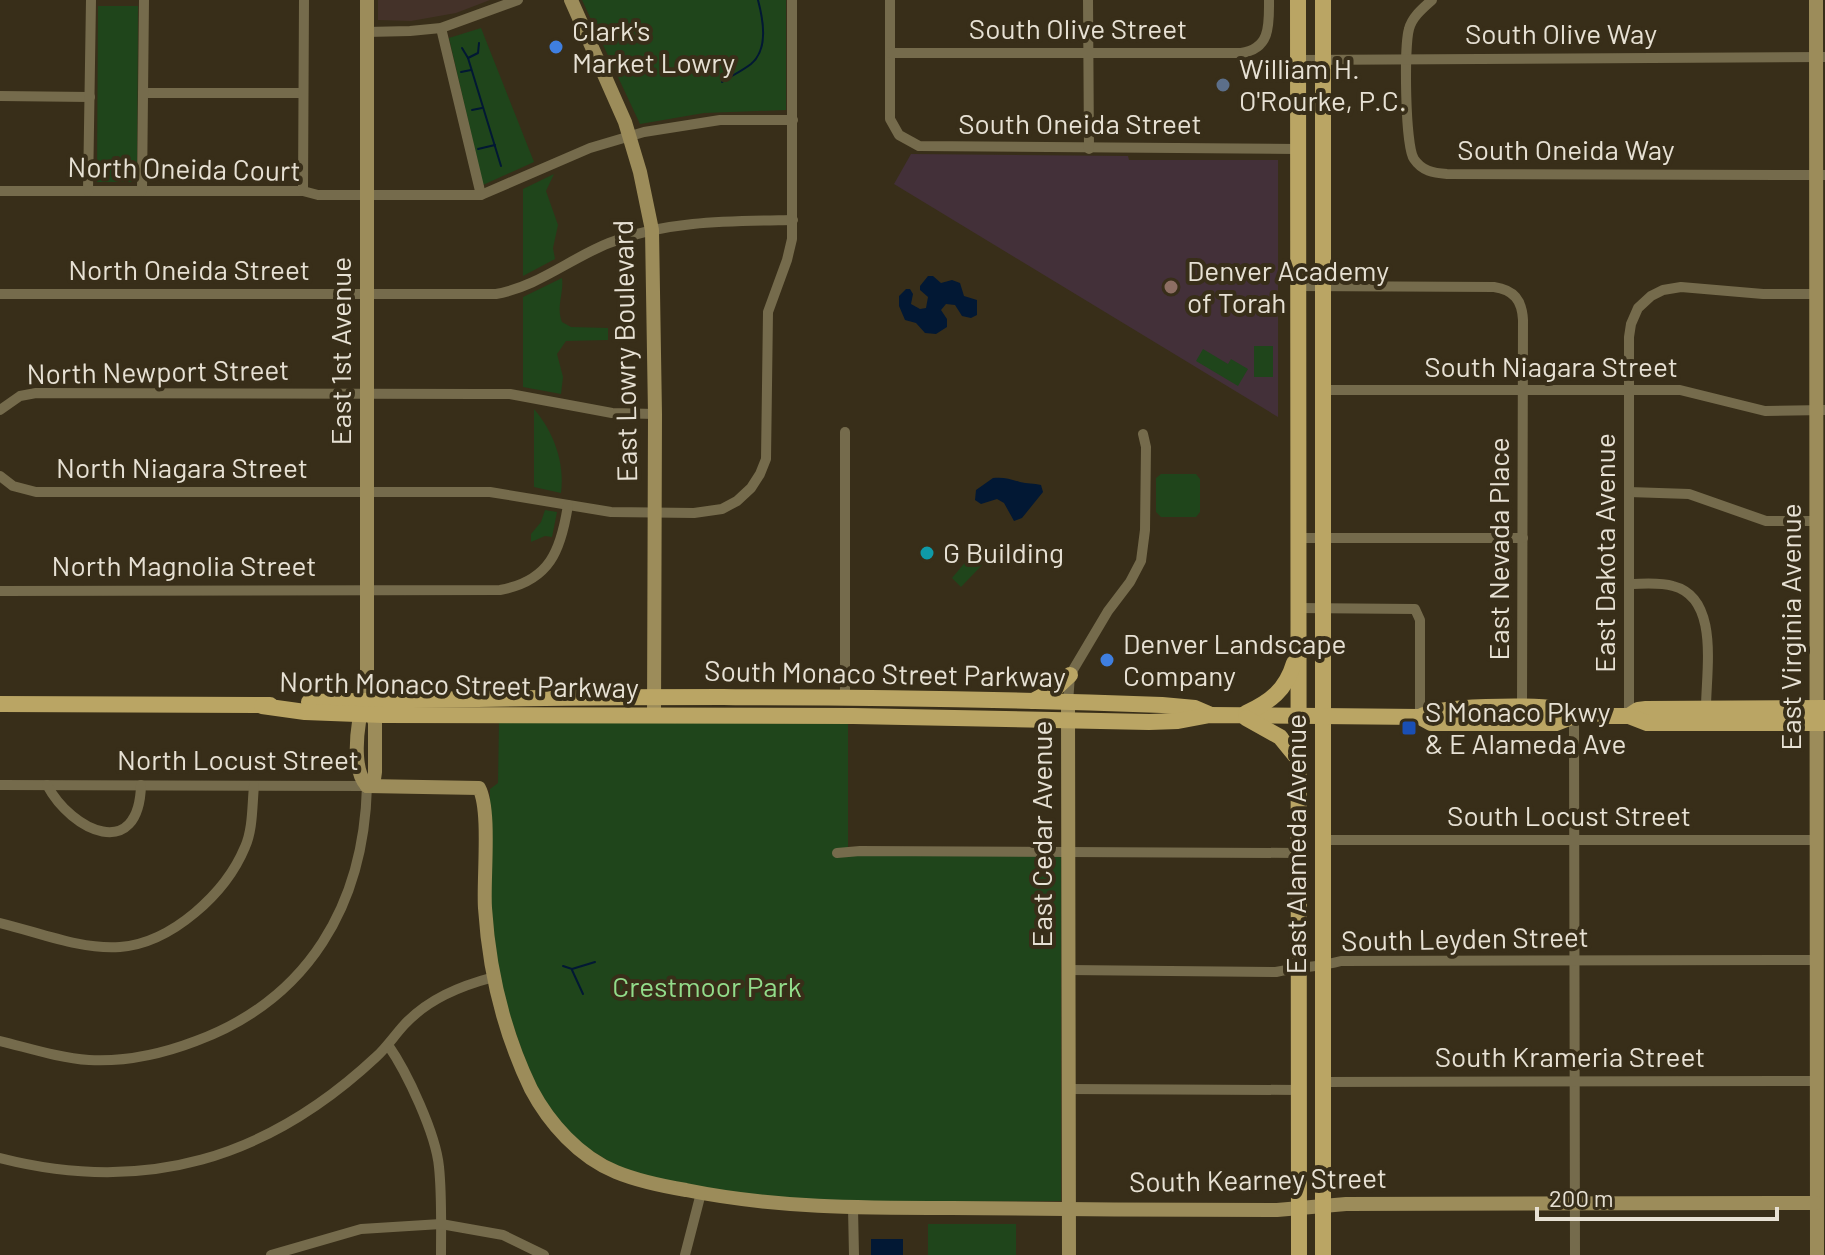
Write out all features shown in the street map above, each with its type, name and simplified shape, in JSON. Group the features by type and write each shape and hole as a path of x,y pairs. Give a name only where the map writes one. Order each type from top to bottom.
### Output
{"main road":[{"name":"East Alameda Avenue","path":"1298,0 1299,1255"},
{"name":"East Alameda Avenue","path":"1323,0 1323,1255"},
{"path":"1241,716 1264,705 1281,690 1291,674 1298,650"},
{"path":"1031,702 1055,689 1070,675"},
{"name":"South Monaco Street Parkway","path":"654,698 1031,702 1068,712"},
{"name":"North Monaco Street Parkway","path":"367,710 654,698"},
{"path":"778,716 803,709 831,709 845,699"},
{"path":"853,716 856,709 863,707 889,707 911,700"},
{"name":"North Monaco Street Parkway","path":"0,704 262,706 654,715"},
{"path":"1574,716 1559,709 1522,708 1441,709 1428,711 1420,717 1431,723 1556,723 1574,716 1629,716 1647,723 1821,716"},
{"path":"1629,716 1643,709 1706,708 1821,716"},
{"name":"South Monaco Street Parkway","path":"654,715 853,716 1068,712 1167,722 1210,715 1420,717"},
{"path":"1241,716 1280,737 1298,759"}],"street":[{"path":"88,191 91,0"},
{"path":"142,191 144,0"},
{"path":"303,191 304,0"},
{"name":"East 1st Avenue","path":"367,0 367,710 375,775 367,786"},
{"path":"367,32 441,28 518,0"},
{"name":"East Lowry Boulevard","path":"571,0 630,135 652,230 654,715"},
{"name":"North Niagara Street","path":"0,476 13,486 36,492 501,493 611,512 694,513 722,509 737,501 760,474 768,443 768,312 789,253 793,220 792,0"},
{"path":"890,0 890,53"},
{"path":"1088,0 1089,149"},
{"name":"South Olive Street","path":"890,53 1241,53 1255,49 1264,42 1268,29 1269,0"},
{"path":"1407,58 1411,24 1432,0"},
{"name":"East Virginia Avenue","path":"1816,0 1820,57 1817,294 1821,410 1817,521 1821,653 1816,840 1817,1255"},
{"path":"441,28 481,195 590,148 630,135 700,122 793,120"},
{"name":"South Oneida Street","path":"890,53 890,119 896,133 911,143 931,148 1297,149"},
{"name":"South Olive Way","path":"1297,60 1820,57"},
{"name":"South Oneida Way","path":"1407,58 1408,142 1416,162 1428,171 1447,174 1820,175"},
{"path":"143,93 303,93"},
{"path":"0,96 90,97"},
{"name":"North Oneida Court","path":"0,191 303,191 318,195 481,195"},
{"path":"652,230 712,221 793,220"},
{"name":"North Oneida Street","path":"0,294 505,292 525,286 609,243 652,230"},
{"path":"1297,286 1323,286"},
{"name":"East Nevada Place","path":"1323,286 1495,287 1512,292 1518,299 1523,314 1522,708"},
{"name":"East Dakota Avenue","path":"1629,716 1629,390 1631,324 1638,308 1657,292 1681,287 1763,294 1817,294"},
{"name":"South Niagara Street","path":"1323,390 1689,391 1765,411 1821,410"},
{"name":"North Newport Street","path":"0,410 20,396 36,393 367,393 510,394 612,413 655,414"},
{"path":"845,432 845,699"},
{"name":"East Cedar Avenue","path":"1069,1255 1070,675 1141,561 1145,544 1146,447 1143,434"},
{"path":"1629,492 1689,494 1766,521 1817,521"},
{"name":"North Magnolia Street","path":"0,591 493,591 516,587 537,576 551,561 561,542 568,505"},
{"path":"1297,538 1523,538"},
{"path":"1629,584 1672,586 1687,593 1699,605 1706,626 1706,708"},
{"path":"1297,608 1415,609 1420,624 1420,717"},
{"path":"1574,716 1575,1255"},
{"name":"North Locust Street","path":"0,785 475,786"},
{"path":"47,785 55,799 82,825 106,832 115,831 132,821 140,801 141,785"},
{"path":"0,923 62,939 121,947 171,931 198,911 223,883 246,847 254,786"},
{"path":"0,1041 88,1060 123,1059 169,1052 219,1033 264,1007 315,955 339,913 365,828 367,786"},
{"name":"South Kearney Street","path":"475,786 482,793 484,803 484,906 494,977 510,1037 539,1101 560,1130 595,1161 615,1171 701,1193 764,1203 853,1208 1277,1210 1323,1205 1816,1203"},
{"name":"South Locust Street","path":"1322,840 1816,840"},
{"path":"837,853 1299,853"},
{"name":"South Leyden Street","path":"1068,970 1276,972 1299,967 1322,967 1341,961 1816,960"},
{"path":"0,1158 70,1171 130,1172 179,1167 229,1152 288,1125 328,1098 430,1003 455,989 494,977"},
{"path":"388,1045 412,1090 439,1163 441,1255"},
{"name":"South Krameria Street","path":"1323,1082 1817,1081"},
{"path":"1069,1089 1299,1090"},
{"path":"685,1255 701,1193"},
{"path":"853,1208 854,1255"},
{"path":"271,1255 361,1229 441,1224 503,1235 544,1255"}],"shaded area":[{"path":"378,0 490,0 456,13 411,21 378,20"},
{"name":"Denver Academy of Torah","path":"911,154 1128,156 1129,160 1278,160 1278,417 894,184"}],"green space":[{"path":"582,0 786,0 786,110 704,113 640,124"},
{"path":"98,6 138,6 137,182 97,182"},
{"path":"481,28 534,162 483,185 449,38"},
{"path":"554,174 546,191 558,225 553,248 555,259 523,276 523,189"},
{"path":"562,278 562,322 571,327 608,328 608,340 566,341 557,354 563,377 561,394 523,387 523,297"},
{"path":"1254,346 1273,346 1273,377 1254,377"},
{"path":"1203,349 1228,364 1231,359 1248,369 1238,386 1196,361"},
{"path":"534,409 547,427 556,448 561,470 561,493 534,487"},
{"path":"1161,474 1196,474 1200,479 1200,512 1196,517 1161,517 1156,512 1156,478"},
{"path":"545,510 557,512 552,537 545,536 531,542 531,534 541,522"},
{"path":"973,553 982,565 961,587 952,578"},
{"name":"Crestmoor Park","path":"499,721 848,724 848,847 1061,848 1061,1201 840,1202 777,1199 664,1181 617,1166 582,1145 552,1114 529,1071 505,1002 489,886 490,789 498,783"},
{"path":"928,1224 1016,1224 1016,1255 928,1255"}],"water":[{"path":"928,276 941,283 952,280 960,283 964,296 977,300 977,315 971,318 962,316 955,305 946,304 941,310 947,319 947,327 936,334 925,333 916,323 905,320 899,306 899,296 910,289 913,294 911,304 920,309 926,308 928,297 920,286"},
{"path":"993,478 1041,485 1043,492 1022,518 1014,521 1004,503 997,499 981,504 975,500 976,490"},
{"path":"871,1239 903,1239 903,1255 871,1255"}],"waterway":[{"path":"722,82 757,58 763,25 758,0"},
{"path":"468,58 478,53 479,43"},
{"path":"462,48 468,58 501,166"},
{"path":"461,72 471,70"},
{"path":"472,110 482,108"},
{"path":"478,149 495,145"},
{"path":"563,966 572,969 595,962"},
{"path":"572,970 583,994"}],"place":[{"name":"Clark's Market Lowry","path":"556,47"},
{"name":"William H. O'Rourke, P.C.","path":"1223,85"},
{"name":"Denver Academy of Torah","path":"1171,287"},
{"name":"G Building","path":"927,553"},
{"name":"Denver Landscape Company","path":"1107,660"},
{"name":"S Monaco Pkwy & E Alameda Ave","path":"1409,728"}]}
